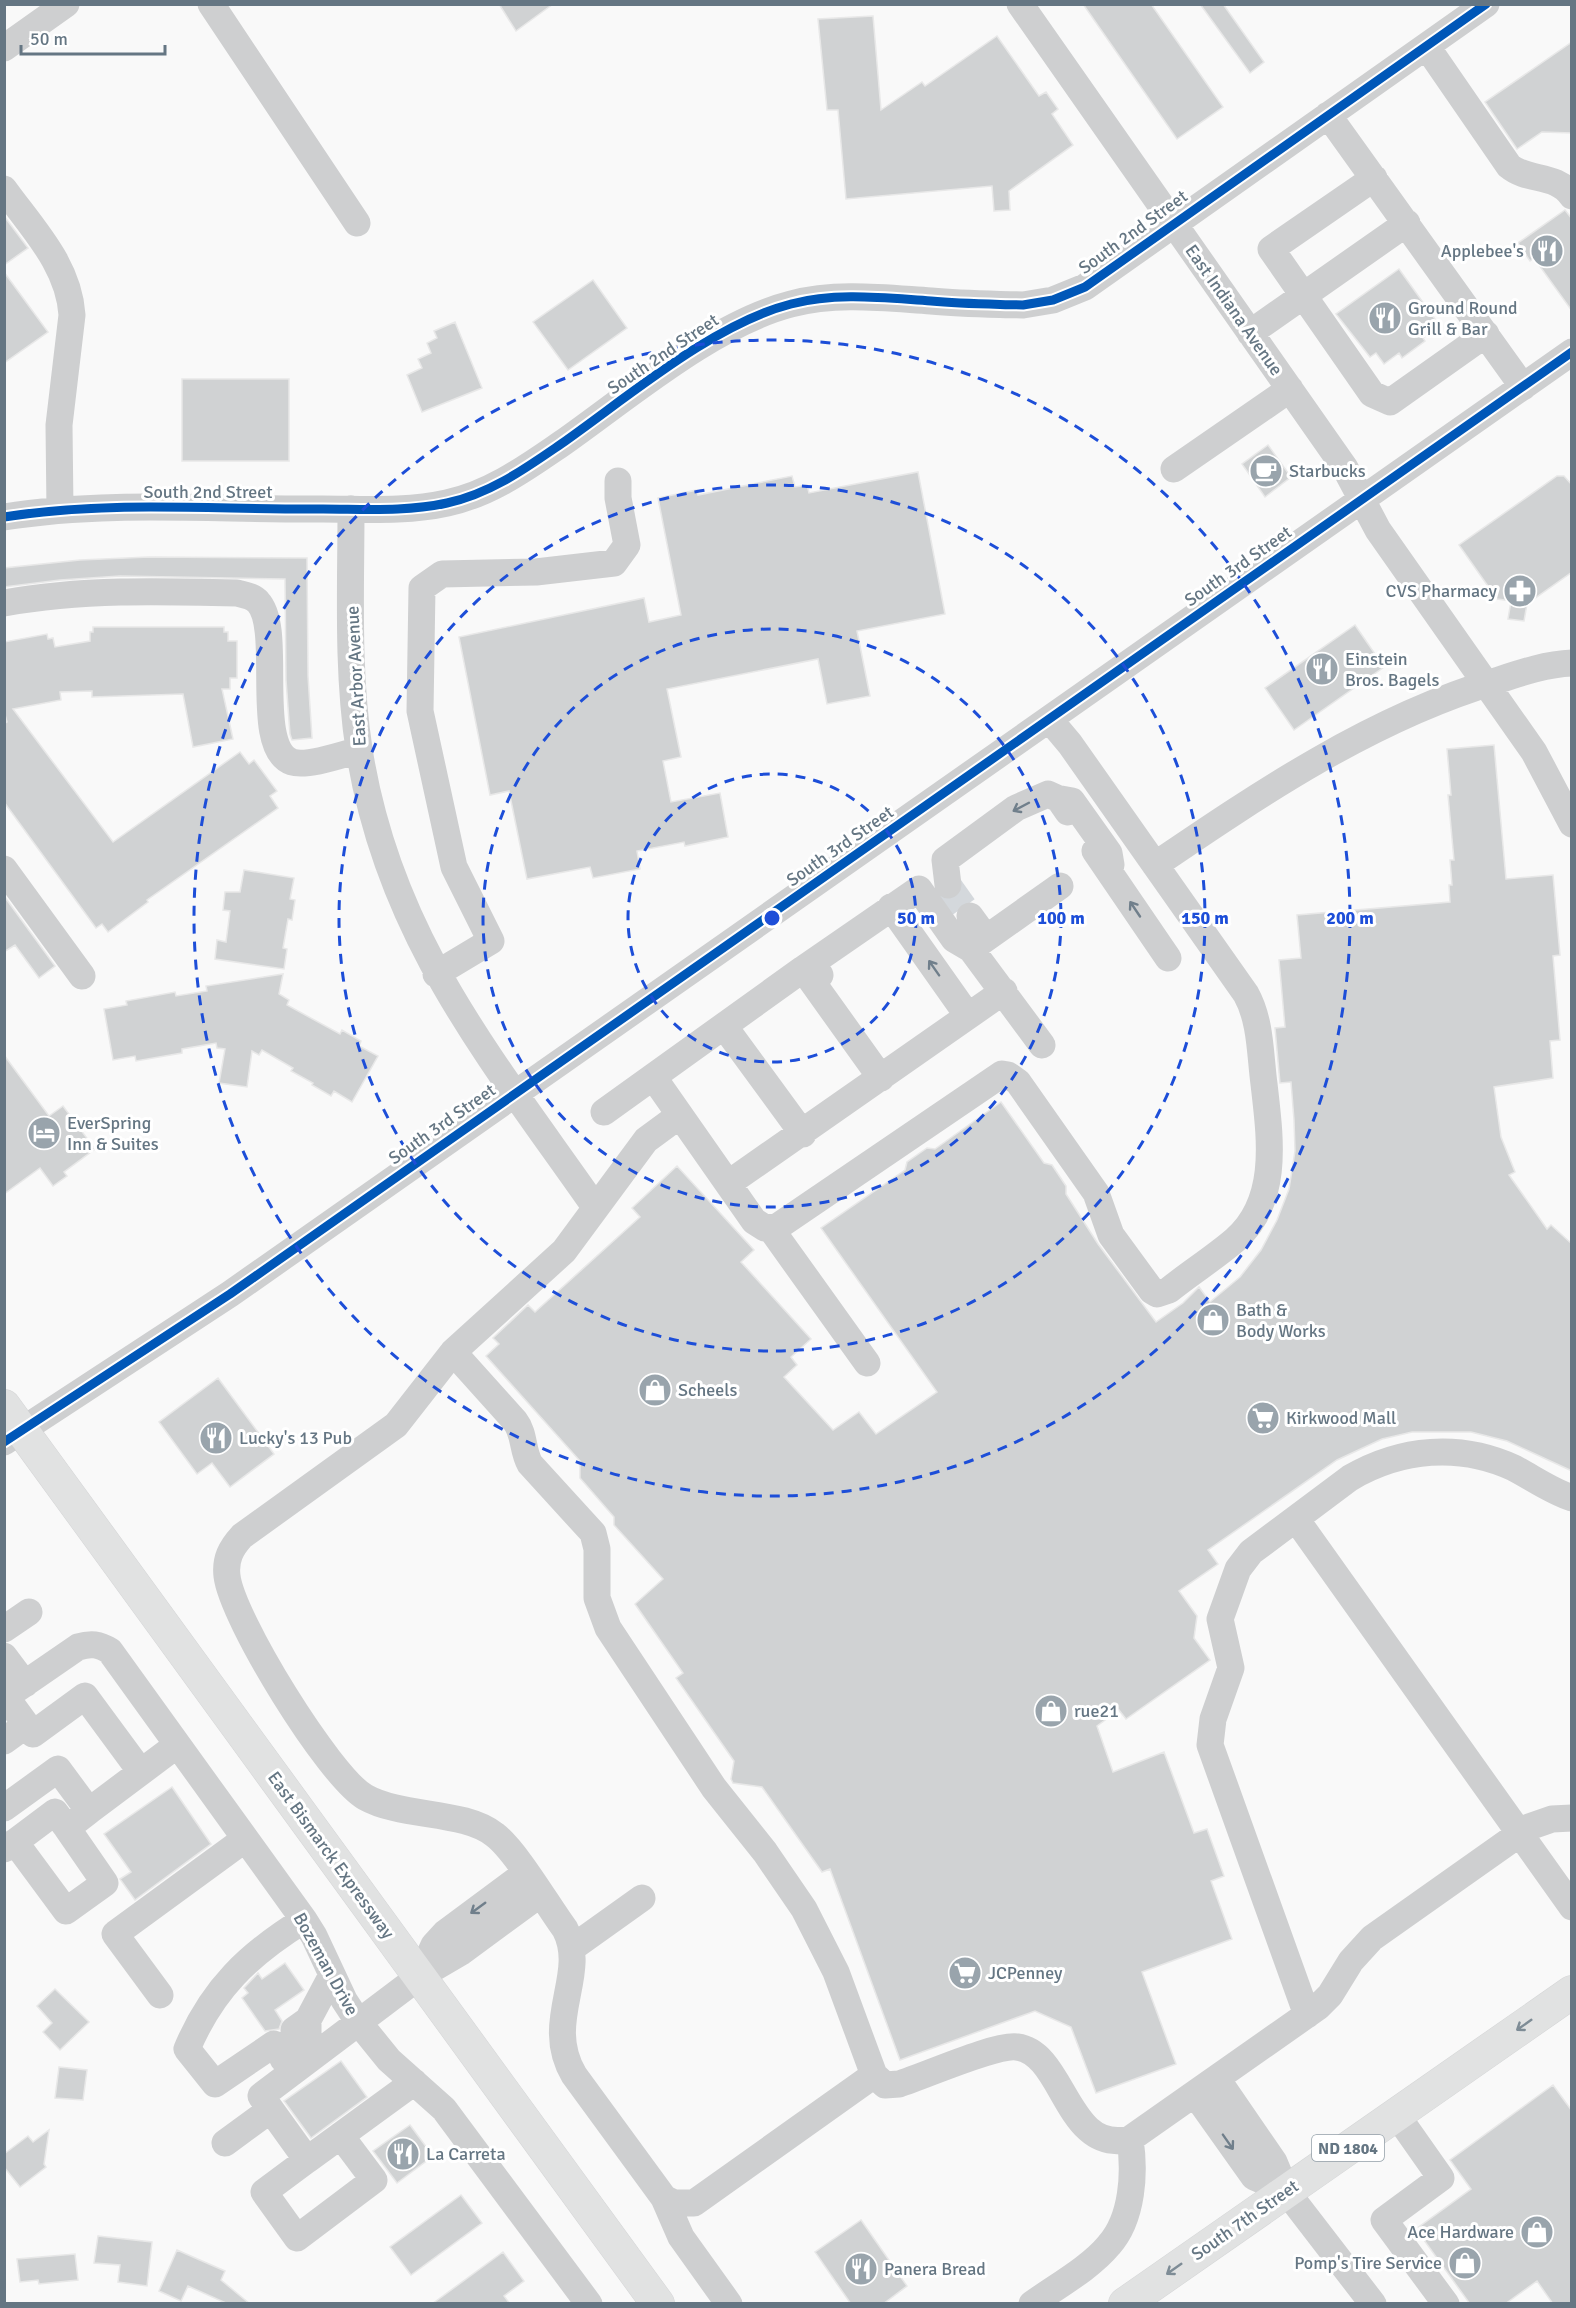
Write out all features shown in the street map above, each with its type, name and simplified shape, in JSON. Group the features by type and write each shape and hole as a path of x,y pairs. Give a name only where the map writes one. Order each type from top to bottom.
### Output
{"main road":[{"name":"East Bismarck Expressway","path":"10,1426 420,1976 658,2304"},
{"name":"South 7th Street","path":"1125,2304 1572,1992"}],"street":[{"path":"4,48 66,4"},
{"path":"211,4 357,223"},
{"name":"East Indiana Avenue","path":"1020,4 1346,468 1378,530 1534,752 1572,824"},
{"name":"South 2nd Street","path":"4,517 60,510 351,509 430,506 470,496 490,488 531,465 709,341 773,309 807,300 839,297 1023,305 1053,300 1085,287 1172,223 1486,4"},
{"path":"1427,47 1509,166 1518,174 1557,182 1572,196"},
{"path":"1328,115 1523,387"},
{"path":"1374,178 1271,249 1372,394 1390,402 1486,333"},
{"path":"4,189 62,270 71,298 72,315 60,425 60,510"},
{"path":"1250,333 1407,223"},
{"name":"South 3rd Street","path":"10,1426 230,1294 1572,352"},
{"path":"1174,469 1290,389"},
{"path":"436,974 491,941 454,867 420,711 422,588 442,574 521,573 614,563 627,545 618,498 618,481"},
{"name":"East Arbor Avenue","path":"351,509 351,648 359,750 385,856 413,928 436,974 471,1031 595,1207"},
{"path":"4,603 96,594 158,591 237,593 249,596 258,601 267,621 272,730 282,755 292,762 304,763 359,750"},
{"path":"1155,865 1217,824 1357,740 1412,712 1487,683 1559,664 1572,663"},
{"path":"771,1229 1002,1074 1018,1082 1090,1184 1100,1200 1111,1235 1152,1291 1157,1294 1168,1290 1236,1239 1259,1207 1269,1167 1269,1125 1256,1016 1246,994 1070,744 1049,719"},
{"path":"948,885 945,860 1016,808 1048,794 1063,806 1072,801 1109,853 1113,878"},
{"path":"1095,851 1168,958"},
{"path":"4,869 82,976"},
{"path":"604,1112 919,889 954,939 979,943 1060,886"},
{"path":"891,908 968,1016"},
{"path":"970,916 979,943 1004,991 1042,1045"},
{"path":"803,969 876,1071"},
{"path":"729,1183 802,1134 876,1071 968,1016 1004,991"},
{"path":"724,1026 802,1134"},
{"path":"654,1078 754,1221 771,1229 867,1363"},
{"path":"680,1115 646,1140 564,1251 453,1352 396,1425 242,1536 229,1554 227,1577 233,1598 260,1655 347,1782 377,1803 487,1829 503,1842 565,1929 572,1948 561,2034 564,2055 574,2075 664,2199 681,2237 729,2304"},
{"path":"453,1352 520,1427 530,1464 593,1533 597,1549 597,1598 608,1628 714,1788 755,1838 804,1909 836,1972 874,2075 885,2085 899,2084 1001,2048 1026,2049 1040,2060 1095,2135 1111,2141 1130,2139 1307,2015 1329,1995 1351,1961 1372,1938 1519,1833 1540,1823 1572,1818"},
{"path":"1307,2015 1214,1758 1210,1732 1231,1668 1220,1619 1233,1579 1251,1552 1296,1519 1367,1468 1401,1456 1439,1451 1460,1452 1494,1460 1572,1498"},
{"path":"1296,1519 1572,1907"},
{"path":"4,1629 29,1612"},
{"name":"Bozeman Drive","path":"12,1693 78,1647 89,1644 110,1651 304,1920 359,2023 389,2060 444,2109 589,2304"},
{"path":"4,1656 12,1693 29,1729 89,1811"},
{"path":"4,1741 85,1696 141,1772"},
{"path":"67,1828 177,1745"},
{"path":"4,1808 58,1768"},
{"path":"55,1812 67,1828 105,1883 66,1911 10,1846 55,1812"},
{"path":"160,1995 115,1934 245,1839"},
{"path":"307,2160 261,2096 420,1976 461,1952 533,1884"},
{"path":"572,1948 642,1898"},
{"path":"304,1920 241,1965 200,2018 187,2049 215,2084 282,2038 332,1976"},
{"path":"664,2199 674,2203 694,2203 874,2075"},
{"path":"341,2136 374,2180 297,2238 264,2192 414,2082"},
{"path":"1206,2086 1274,2162 1287,2191 1373,2304"},
{"path":"225,2143 270,2110"},
{"path":"1396,2114 1441,2178 1384,2220 1435,2300"},
{"path":"1032,2304 1101,2254 1118,2232 1131,2186 1130,2139"}],"building":[{"path":"499,4 553,4 516,31"},
{"path":"1083,4 1151,4 1223,107 1177,139"},
{"path":"1200,4 1223,4 1264,62 1250,73"},
{"path":"873,16 881,110 922,82 925,86 997,36 1039,96 1046,92 1058,109 1052,114 1073,145 1009,191 1010,210 994,211 992,186 846,199 838,110 827,110 818,19"},
{"path":"1572,42 1572,133 1542,132 1517,149 1485,102"},
{"name":"Applebee's","path":"1565,210 1572,219 1572,311 1534,258 1530,261 1518,243"},
{"path":"4,216 28,248 4,265"},
{"name":"Ground Round Grill & Bar","path":"1399,269 1440,326 1423,338 1425,341 1402,358 1399,353 1384,364 1376,353 1370,357 1336,314"},
{"path":"4,272 48,332 4,363"},
{"path":"593,280 627,328 568,370 533,322"},
{"path":"455,322 482,388 422,412 407,375 422,368 418,359 431,353 427,343 437,338 434,331"},
{"path":"182,379 289,379 289,461 182,461"},
{"name":"Starbucks","path":"1268,445 1291,477 1265,497 1242,464"},
{"path":"918,472 945,614 857,631 870,696 827,704 818,659 667,689 681,757 663,761 671,802 720,793 728,837 685,846 684,842 637,851 640,869 593,878 590,867 527,879 509,791 490,795 459,637 644,598 649,622 681,615 658,498 697,490 698,495 792,476 795,487 807,485 809,493"},
{"name":"CVS Pharmacy","path":"1557,476 1564,476 1572,485 1572,572 1527,604 1524,621 1508,619 1511,601 1497,599 1459,545"},
{"path":"149,557 307,558 308,676 312,738 292,740 290,734 286,680 285,579 120,576 4,587 4,568 80,560"},
{"path":"1355,625 1384,667 1294,730 1265,688"},
{"path":"93,627 224,627 224,632 228,632 228,641 237,641 237,678 230,678 230,689 222,689 233,739 193,747 183,694 92,697 92,691 60,692 61,700 13,709 113,842 240,752 249,764 254,760 277,791 270,796 278,808 147,900 148,902 108,932 102,924 96,928 4,802 4,724 7,722 4,711 4,642 47,634 48,639 53,638 55,647 90,641 90,632 93,632"},
{"name":"Kirkwood Mall","path":"1494,745 1506,879 1553,875 1560,955 1553,956 1560,1040 1550,1041 1553,1078 1494,1087 1501,1137 1515,1172 1509,1175 1547,1229 1551,1225 1572,1244 1572,1471 1507,1441 1471,1432 1412,1432 1382,1439 1337,1460 1208,1550 1218,1564 1179,1591 1197,1616 1194,1638 1210,1660 1126,1719 1119,1710 1097,1726 1113,1772 1164,1752 1194,1833 1207,1829 1224,1876 1211,1881 1232,1939 1142,1972 1176,2064 1096,2093 1071,2027 1035,2011 900,2060 830,1869 822,1872 762,1787 733,1783 731,1779 734,1761 676,1678 683,1673 635,1604 663,1579 614,1525 614,1517 580,1478 580,1461 486,1356 499,1344 493,1338 528,1305 535,1312 640,1217 632,1208 677,1166 754,1250 741,1262 811,1339 791,1357 797,1365 784,1377 833,1430 859,1412 876,1434 937,1392 821,1228 905,1170 907,1162 927,1148 935,1149 1001,1102 1044,1163 1052,1165 1066,1186 1066,1194 1098,1244 1156,1322 1183,1303 1199,1287 1210,1302 1240,1277 1261,1250 1277,1220 1289,1189 1295,1151 1291,1082 1280,1083 1275,1028 1285,1027 1279,960 1301,958 1297,915 1450,902 1449,885 1452,885 1450,860 1454,860 1448,795 1451,795 1447,749"},
{"path":"244,870 294,878 290,899 295,900 292,920 288,919 283,948 287,949 284,969 215,959 217,940 226,942 230,911 223,910 225,892 240,892"},
{"path":"4,896 55,966 39,978 15,945 4,952"},
{"path":"283,974 279,994 289,1000 287,1005 340,1034 342,1030 361,1041 359,1046 378,1056 352,1102 334,1091 331,1096 291,1071 293,1068 262,1050 259,1055 252,1051 247,1087 219,1083 225,1049 217,1048 216,1043 182,1049 182,1053 136,1061 135,1056 113,1060 104,1009 127,1005 126,1001 175,992 176,996 207,991 206,986"},
{"name":"EverSpring Inn & Suites","path":"4,1055 49,1116 63,1106 95,1149 64,1172 67,1176 53,1186 40,1168 4,1194"},
{"name":"Lucky's 13 Pub","path":"218,1378 274,1454 230,1487 212,1463 197,1474 159,1422"},
{"path":"172,1787 211,1844 135,1900 120,1879 131,1872 104,1834"},
{"path":"285,1963 304,1990 275,2010 282,2021 279,2029 265,2031 242,1998 248,1993 244,1988 258,1973 262,1979"},
{"path":"55,1989 89,2022 60,2050 43,2032 52,2023 37,2006"},
{"path":"341,2061 367,2097 311,2138 284,2101"},
{"path":"59,2067 87,2070 83,2100 55,2098"},
{"name":"Ace Hardware","path":"1553,2085 1572,2111 1572,2304 1553,2304 1537,2281 1505,2304 1470,2304 1416,2229 1471,2189 1450,2160"},
{"name":"La Carreta","path":"410,2125 433,2156 397,2183 373,2151"},
{"path":"49,2130 44,2164 46,2167 20,2187 4,2167 4,2154 28,2136 33,2142"},
{"path":"461,2195 482,2223 411,2275 390,2247"},
{"name":"Panera Bread","path":"861,2220 907,2286 883,2304 851,2304 815,2252"},
{"path":"98,2236 152,2242 147,2286 118,2282 120,2265 94,2263"},
{"path":"177,2250 225,2271 221,2280 250,2304 228,2304 188,2286 181,2301 159,2291"},
{"path":"503,2252 524,2281 504,2296 510,2304 432,2304"},
{"path":"75,2254 78,2280 39,2284 38,2280 20,2282 17,2259"}],"tunnel":[{"path":"948,885 970,916"}],"cycle path":[{"path":"4,517 123,507 385,509 417,508 447,503 493,487 521,471 672,364 732,328 761,314 808,300 843,297 1023,305 1053,300 1085,287 1486,4"},
{"path":"4,1442 230,1294 1572,352"}],"place":[{"name":"Applebee's","path":"1547,251"},
{"name":"Ground Round Grill & Bar","path":"1385,318"},
{"name":"Starbucks","path":"1266,471"},
{"name":"CVS Pharmacy","path":"1520,591"},
{"name":"Einstein Bros. Bagels","path":"1322,669"},
{"name":"EverSpring Inn & Suites","path":"44,1133"},
{"name":"Bath & Body Works","path":"1213,1320"},
{"name":"Scheels","path":"655,1390"},
{"name":"Kirkwood Mall","path":"1263,1418"},
{"name":"Lucky's 13 Pub","path":"216,1438"},
{"name":"rue21","path":"1051,1711"},
{"name":"JCPenney","path":"965,1973"},
{"name":"La Carreta","path":"403,2154"},
{"name":"Ace Hardware","path":"1537,2232"},
{"name":"Pomp's Tire Service","path":"1465,2263"},
{"name":"Panera Bread","path":"861,2269"}]}
